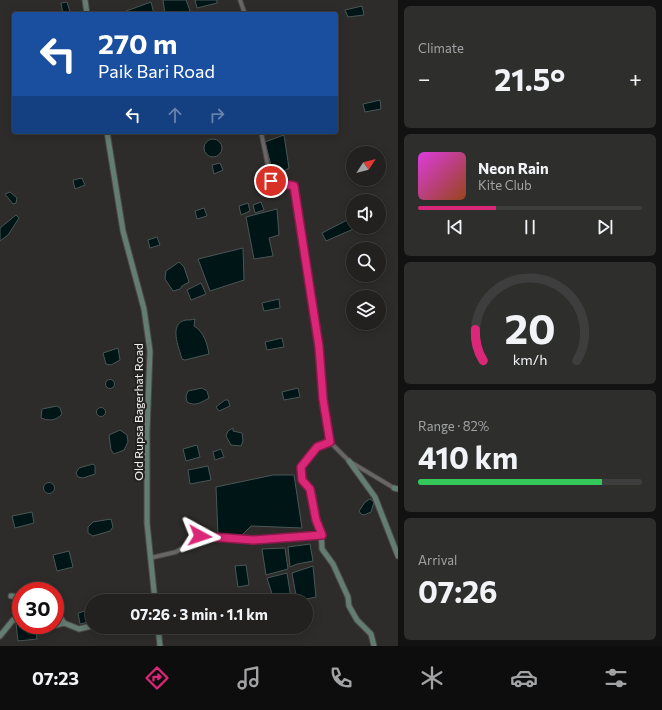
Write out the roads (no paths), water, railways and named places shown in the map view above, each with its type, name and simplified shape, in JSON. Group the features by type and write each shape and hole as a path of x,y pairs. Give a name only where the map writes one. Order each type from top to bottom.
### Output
{"street":[{"path":"85,0 87,12"},
{"path":"240,0 244,12"},
{"name":"Old Rupsa Bagerhat Road","path":"107,134 123,231 144,309 150,351 147,440 148,523 154,594"},
{"path":"261,134 271,181 294,186 319,347 323,399 330,442 349,461 375,497 398,556"},
{"path":"330,442 317,447 301,467 302,480 310,489 316,520 322,535 322,549 333,564 348,597 348,606 357,620 371,634 374,646"},
{"path":"349,461 396,489"},
{"path":"150,558 176,552 200,536 253,540 322,535"},
{"path":"0,636 12,621"},
{"path":"64,623 79,629 85,628"},
{"path":"159,634 160,646"}]}
